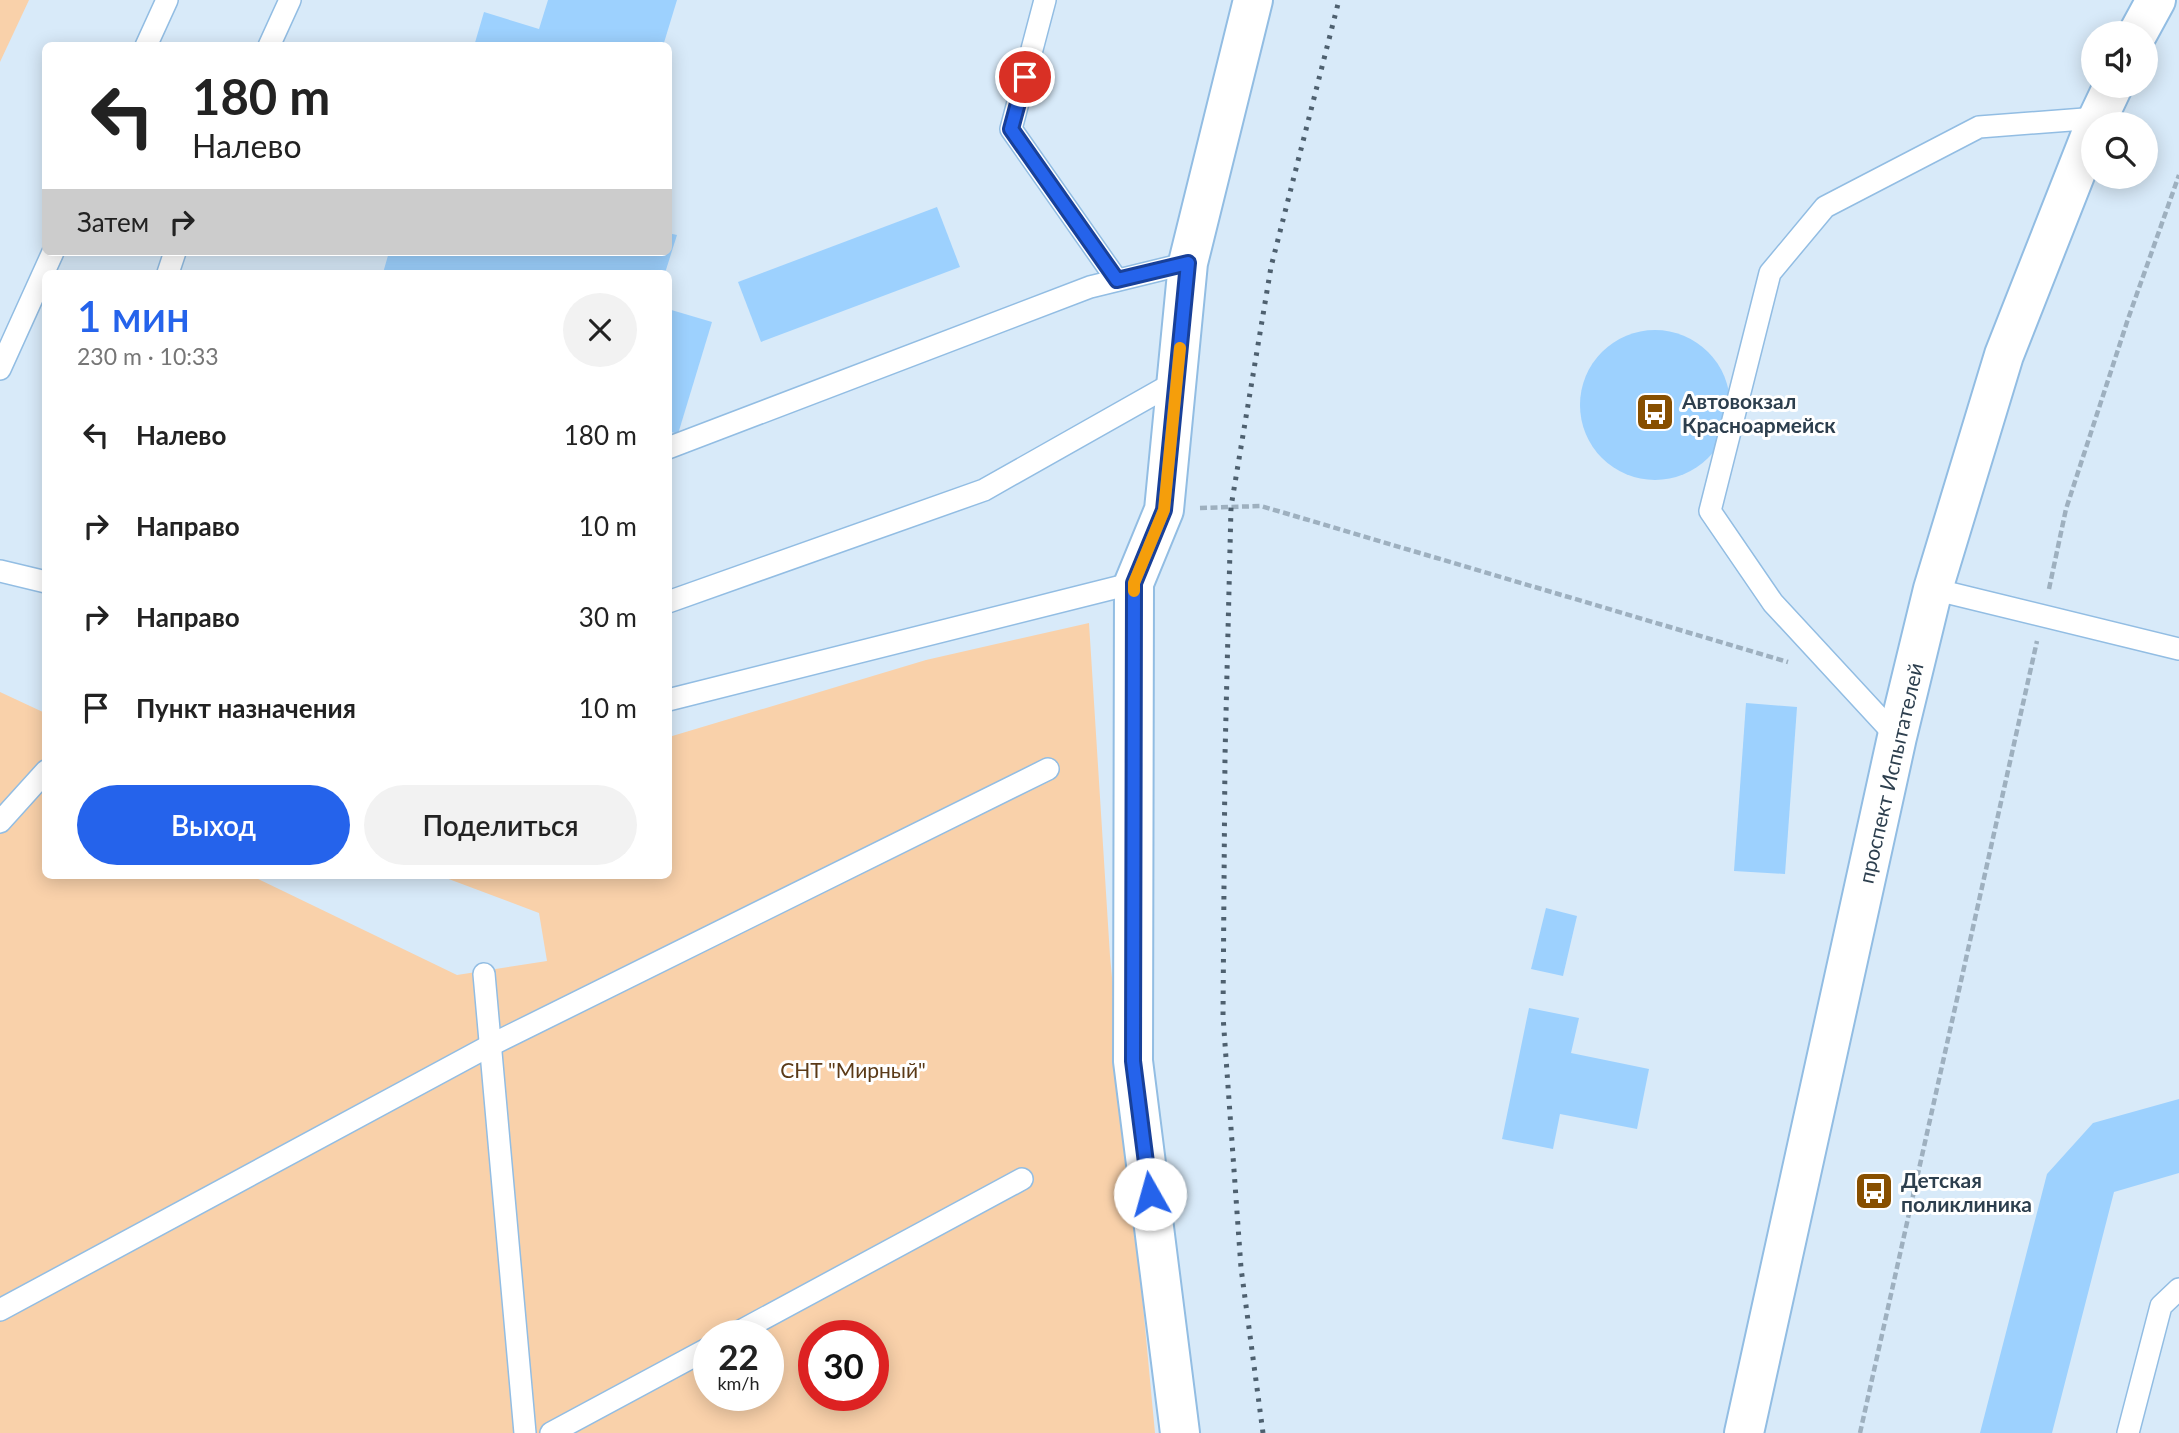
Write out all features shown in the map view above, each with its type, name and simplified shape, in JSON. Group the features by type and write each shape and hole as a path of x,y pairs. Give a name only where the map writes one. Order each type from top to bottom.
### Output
{"street":[{"path":"1180,1433 1133,1061 1134,583 1164,510 1188,263 1253,0"},
{"path":"2145,21 2156,0"},
{"name":"проспект Испытателей","path":"1744,1433 1897,737 1933,589 2004,355 2081,160"}],"lane":[{"path":"148,42 167,0"},
{"path":"272,42 290,0"},
{"path":"1045,0 1011,129 1117,280"},
{"path":"1897,737 1773,604 1710,511 1770,273 1825,207 1979,127 2081,116"},
{"path":"672,447 1077,292 1188,263"},
{"path":"0,369 42,276"},
{"path":"672,601 985,490 1177,381"},
{"path":"0,571 42,581"},
{"path":"672,699 1134,583"},
{"path":"1933,589 2179,649"},
{"path":"0,1310 491,1045 1048,769"},
{"path":"0,822 42,775"},
{"path":"484,974 525,1433"},
{"path":"761,1320 1022,1179"},
{"path":"2128,1433 2161,1306 2179,1289"},
{"path":"551,1433 693,1357"}],"path":[{"path":"1860,1433 2066,509 2128,319 2179,175"},
{"path":"1164,510 1261,506 1790,662"}],"green space":[{"path":"0,0 29,0 0,62"},
{"name":"СНТ \"Мирный\"","path":"1089,623 1110,956 1155,1433 0,1433 0,692 42,712 42,879 258,879 457,975 547,961 539,913 449,879 672,879 672,736 926,660"}],"building":[{"path":"548,0 677,0 664,42 475,42 484,12 539,29"},
{"path":"937,207 960,267 761,342 738,282"},
{"path":"672,234 677,235 672,251"},
{"path":"388,256 670,256 666,270 384,270"},
{"path":"672,310 712,322 678,434 672,432"},
{"name":"Автовокзал Красноармейск","path":"1655,330 1684,335 1708,352 1725,376 1730,405 1725,434 1708,458 1684,475 1655,480 1626,475 1602,458 1585,434 1580,405 1585,376 1602,352 1626,335"},
{"path":"1746,703 1797,707 1785,874 1734,871"},
{"path":"1546,908 1577,916 1563,976 1531,969"},
{"path":"1529,1008 1579,1018 1571,1053 1649,1069 1637,1129 1560,1114 1553,1149 1502,1139"},
{"path":"2179,1099 2179,1173 2114,1192 2052,1433 1980,1433 2047,1174 2093,1123"}],"railway":[{"path":"1263,1433 1241,1268 1223,1016 1231,507 1271,267 1339,0"}],"slow traffic":[{"path":"1134,591 1134,583 1164,510 1180,348"}],"place":[{"name":"Автовокзал Красноармейск","path":"1655,412"},
{"name":"Детская поликлиника","path":"1874,1191"}],"route":[{"path":"1025,77 1011,129 1117,280 1188,263 1164,510 1134,583 1133,1061 1150,1194"}]}
